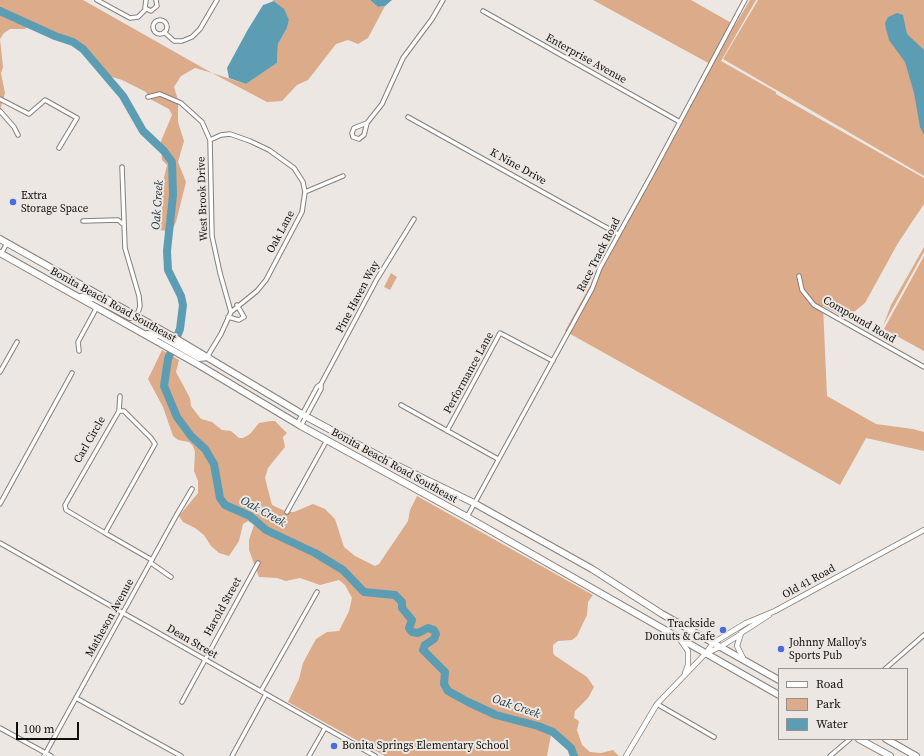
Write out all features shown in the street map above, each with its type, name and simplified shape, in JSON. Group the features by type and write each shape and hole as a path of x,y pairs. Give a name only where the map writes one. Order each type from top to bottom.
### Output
{"main road":[{"name":"Bonita Beach Road Southeast","path":"0,239 137,316 167,340 184,350 199,358 207,357 304,415 392,463 474,503 592,569 662,614 778,679"},
{"name":"Bonita Beach Road Southeast","path":"0,254 145,334 167,340 299,425 467,517 778,694"},
{"path":"80,297 94,298 130,317 137,316"},
{"path":"861,740 890,756"},
{"path":"888,740 916,756"}],"street":[{"path":"97,0 130,18 138,17 146,9"},
{"path":"146,0 144,6 146,9"},
{"path":"146,9 151,11 156,8 156,0"},
{"path":"164,32 174,41 182,41 192,37 200,29 217,0"},
{"path":"367,123 354,128 352,133 353,137 357,139 363,137 367,123 382,104 406,52 432,19 443,0"},
{"name":"Race Track Road","path":"467,517 592,290 595,277 745,0"},
{"name":"Enterprise Avenue","path":"483,11 680,122"},
{"name":"West Brook Drive","path":"148,97 160,94 181,103 202,122 210,140 212,236 220,273 231,312"},
{"path":"0,99 29,114 45,100 77,118 59,148"},
{"path":"0,111 14,127 18,135"},
{"name":"K Nine Drive","path":"408,117 618,234"},
{"path":"210,140 226,134 258,145 281,158 294,168 303,182 305,192 343,176"},
{"path":"122,167 126,258 139,296 140,306 137,316"},
{"name":"Oak Lane","path":"231,312 237,305 257,291 266,280 302,212 305,192"},
{"name":"Pine Haven Way","path":"299,425 321,389 321,384 383,268 414,219"},
{"path":"83,221 118,220 124,225"},
{"path":"0,254 7,243"},
{"name":"Compound Road","path":"799,276 802,290 814,305 924,367"},
{"path":"228,317 239,320 244,317 237,305"},
{"path":"79,351 78,342 97,307"},
{"path":"207,357 221,334 231,312"},
{"name":"Performance Lane","path":"447,431 500,332 553,361"},
{"path":"0,372 17,342"},
{"path":"0,504 72,373"},
{"path":"119,411 120,396"},
{"path":"401,405 498,459"},
{"name":"Carl Circle","path":"106,533 155,444 124,411 119,411 64,505 66,510 151,561 171,577"},
{"path":"287,512 327,440"},
{"name":"Matheson Avenue","path":"45,754 192,489"},
{"name":"Old 41 Road","path":"706,653 720,647 775,611 924,530"},
{"name":"Dean Street","path":"0,543 375,756"},
{"name":"Harold Street","path":"182,702 258,563"},
{"path":"261,691 317,592"},
{"name":"Old 41 Road","path":"626,756 657,704 706,653 713,643 746,623 775,611"},
{"path":"741,633 736,646 745,661"},
{"path":"674,635 683,642 688,651 688,665 684,675"},
{"path":"886,668 924,636"},
{"path":"232,756 266,694"},
{"path":"76,698 180,756"},
{"path":"657,704 714,738"},
{"path":"0,728 51,756"},
{"path":"310,756 325,728"},
{"path":"830,756 849,740"}],"green space":[{"path":"0,0 83,0 212,73 195,68 181,76 174,87 178,100 178,122 184,141 178,162 186,182 176,222 173,228 167,231 160,230 159,227 162,207 162,186 167,165 162,160 161,149 159,146 172,115 169,109 150,99 146,92 122,80 102,74 80,49 38,28 30,27 24,29 10,29 4,33 0,39"},
{"path":"272,0 370,0 378,7 385,6 368,38 358,44 348,40 336,44 308,80 297,85 282,101 267,102 212,73 246,84 277,63 278,44 287,28 289,20 277,3"},
{"path":"593,0 691,0 735,25 750,0 756,0 721,61 924,178 924,204 898,243 865,303 854,312 842,316 823,306 827,396 876,424 924,432 924,451 866,438 840,485 565,331 712,65"},
{"path":"758,0 924,0 924,176 723,59"},
{"path":"0,39 3,67 1,73 5,93 0,110"},
{"path":"924,247 924,252 883,326 891,305"},
{"path":"924,256 924,351 884,329"},
{"path":"391,273 397,277 390,290 384,287"},
{"path":"162,350 179,360 176,372 190,398 191,406 201,419 212,422 222,430 231,431 239,438 243,438 250,434 259,423 270,421 275,421 287,433 283,437 285,447 268,468 265,478 272,505 287,512 294,512 313,504 325,509 335,519 344,547 355,556 375,566 379,564 408,521 410,510 417,496 593,595 588,602 587,615 577,636 572,640 558,641 553,645 553,652 554,655 587,677 594,687 588,698 575,711 574,718 579,721 577,730 582,745 590,752 601,753 613,750 619,756 571,756 571,750 567,743 558,736 551,735 547,756 385,756 288,702 299,679 303,663 316,639 327,632 339,631 349,611 352,598 345,585 339,580 320,585 300,578 286,581 277,578 259,577 249,550 249,540 254,525 248,521 243,524 239,541 229,556 219,553 211,546 204,535 195,528 183,522 179,516 198,493 198,481 194,471 195,452 193,446 189,442 178,440 173,436 163,407 148,379"}],"water":[{"path":"370,0 392,0 385,6 378,7"},
{"path":"274,1 284,9 289,20 287,28 278,44 277,63 246,84 229,78 227,68 247,31 263,5"},
{"path":"897,13 903,15 907,34 924,50 924,135 920,127 914,93 905,62 889,40 886,29 885,23 888,17"}],"waterway":[{"name":"Oak Creek","path":"0,11 55,36 73,42 83,49 123,96 143,131 164,151 172,162 173,195 167,251 168,270 181,296 183,305 180,329 168,359 164,386 177,417 191,436 205,449 214,464 220,498 225,505 250,516 266,530 315,553 343,570 364,592 395,595 402,602 402,608 412,620 409,628 412,632 418,633 428,628 434,630 436,634 434,639 425,645 423,650 445,672 444,684 448,691 496,715 538,726 553,732 571,748 574,756"}],"place":[{"name":"Extra Storage Space","path":"13,202"},
{"name":"Trackside Donuts & Cafe","path":"723,630"},
{"name":"Johnny Malloy's Sports Pub","path":"781,649"},
{"name":"Bonita Springs Elementary School","path":"334,746"}]}
